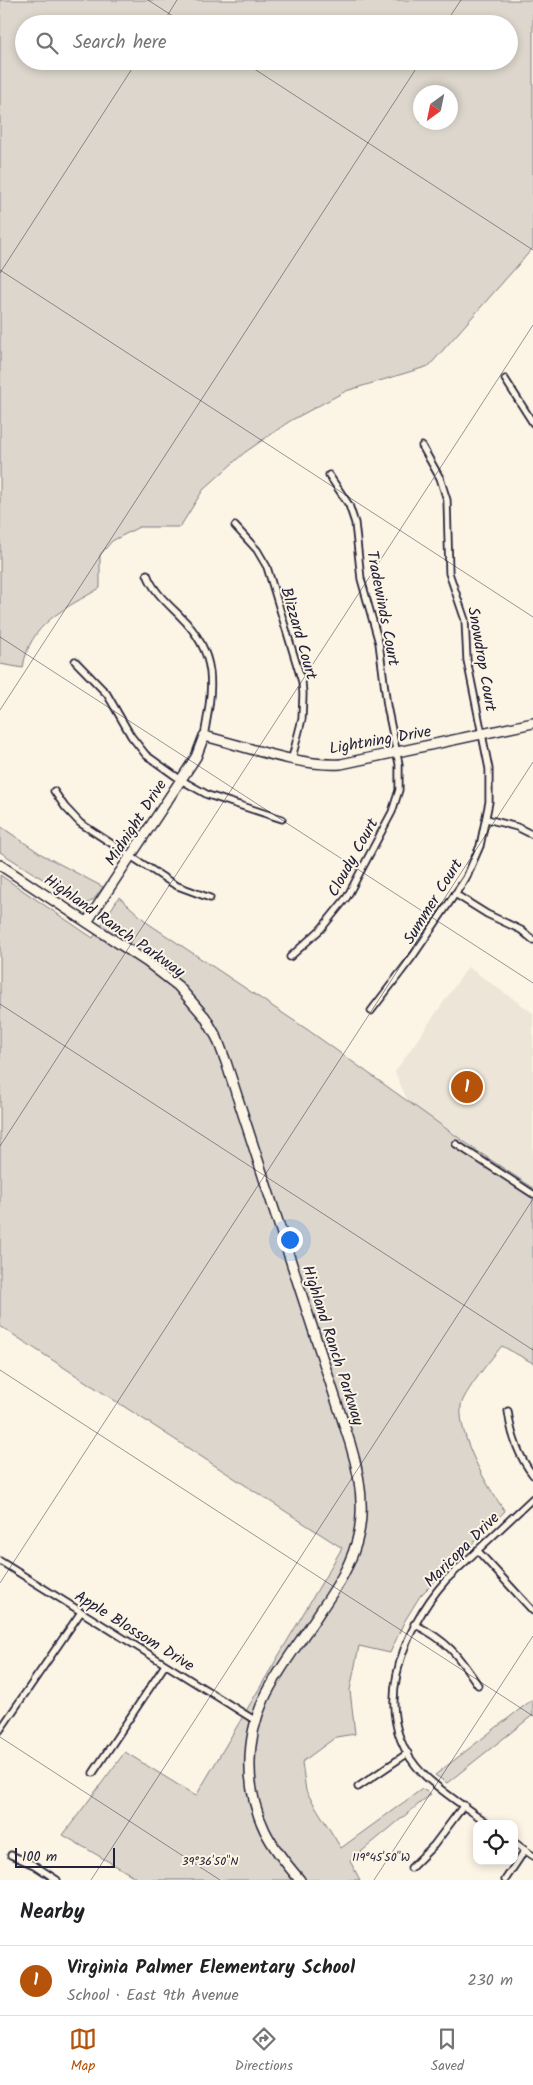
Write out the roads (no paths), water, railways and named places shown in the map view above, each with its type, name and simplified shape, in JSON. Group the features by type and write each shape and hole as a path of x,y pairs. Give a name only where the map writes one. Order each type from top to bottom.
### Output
{"main road":[{"name":"Lightning Drive","path":"204,736 316,764 341,764 533,724"},
{"name":"Midnight Drive","path":"87,922 196,756 204,736"},
{"name":"Highland Ranch Parkway","path":"0,865 153,966 178,986 196,1006 217,1038 358,1470 361,1520 351,1558 339,1582 269,1690 256,1722 252,1742 250,1767 256,1807 265,1831 272,1843 300,1880"}],"street":[{"path":"505,380 533,423"},
{"name":"Snowdrop Court","path":"422,446 440,478 448,500 449,573 464,620 467,660 483,734"},
{"name":"Tradewinds Court","path":"329,475 345,497 353,514 360,579 379,643 387,706 397,752"},
{"name":"Blizzard Court","path":"235,526 257,550 267,567 302,682 304,694 302,719 292,758"},
{"path":"147,574 159,595 192,628 199,638 208,660 212,690 204,736"},
{"path":"75,660 107,694 131,736 146,756 180,780 208,795 282,819"},
{"name":"Summer Court","path":"371,1010 413,956 474,862 487,819 489,802 489,769 483,734"},
{"name":"Cloudy Court","path":"290,957 322,929 347,897 358,879 397,800 400,776 397,752"},
{"path":"54,791 68,811 80,823 175,885 210,898"},
{"path":"487,819 517,827 533,835"},
{"path":"455,894 487,914 521,930 533,940"},
{"path":"456,1144 533,1194"},
{"path":"508,1411 513,1436 518,1449 533,1475"},
{"name":"Maricopa Drive","path":"484,1820 427,1777 408,1754 395,1717 394,1692 402,1656 414,1624 434,1593 533,1498"},
{"path":"477,1550 533,1611"},
{"name":"Apple Blossom Drive","path":"0,1561 256,1722"},
{"path":"0,1730 81,1612"},
{"path":"414,1624 430,1632 451,1648 478,1685"},
{"path":"93,1774 165,1665"},
{"path":"358,1787 408,1754"},
{"path":"411,1868 434,1845 464,1805"},
{"path":"518,1845 533,1856"},
{"path":"505,1880 525,1850"},
{"path":"11,1855 34,1864 57,1880"}],"place":[{"name":"Virginia Palmer Elementary School","path":"467,1087"}]}
